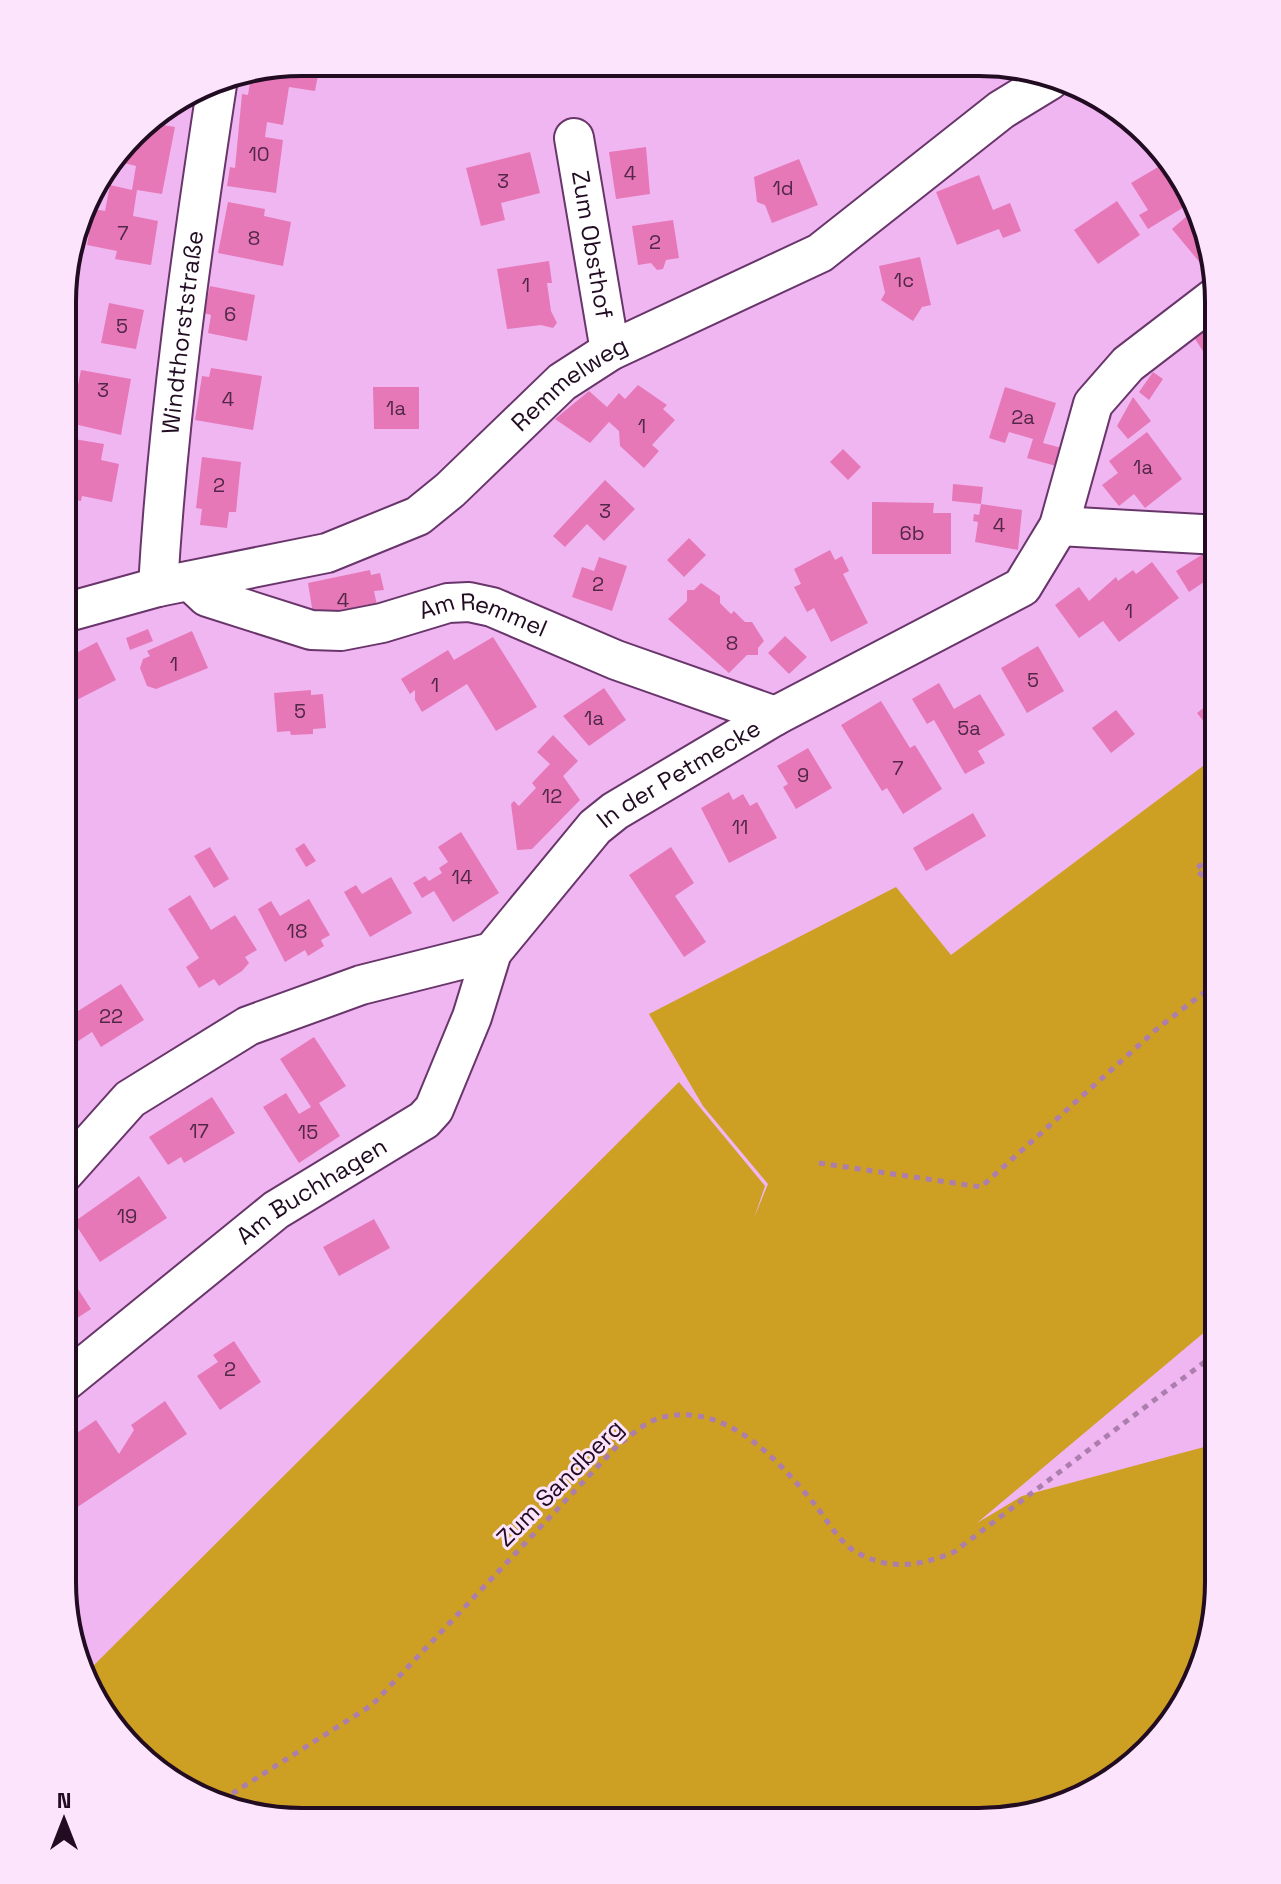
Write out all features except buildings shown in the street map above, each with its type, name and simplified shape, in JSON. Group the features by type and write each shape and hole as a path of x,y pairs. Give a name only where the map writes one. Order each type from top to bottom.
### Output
{"street":[{"name":"Remmelweg","path":"76,607 327,553 418,516 450,490 562,382 610,351 820,253 1001,110 1042,85"},
{"name":"Windthorststraße","path":"174,584 163,509 192,245 216,93"},
{"name":"Zum Obsthof","path":"574,138 610,351"},
{"name":"In der Petmecke","path":"492,952 595,827 645,791 775,716 1022,587 1059,526 1093,404 1128,364 1205,305"},
{"path":"1059,526 1205,534"},
{"name":"Am Remmel","path":"174,584 311,630 341,631 448,603 469,602 492,607 616,660 775,716"},
{"path":"76,1159 130,1099 248,1026 361,985 492,952"},
{"name":"Am Buchhagen","path":"76,1373 276,1210 424,1120 440,1096 472,1017 492,952"}],"path":[{"path":"1205,862 1196,869 1205,879"},
{"path":"819,1163 981,1187 1158,1028 1205,992"},
{"name":"Zum Sandberg","path":"229,1796 372,1705 619,1444 658,1418 698,1417 728,1425 759,1445 790,1474 852,1550 875,1561 902,1566 930,1562 954,1552 1205,1362"}],"shaded area":[{"path":"1205,764 1205,1332 977,1523 1022,1496 1205,1447 1205,1597 1201,1626 1182,1682 1167,1708 1128,1752 1105,1770 1066,1791 1009,1806 302,1808 272,1806 215,1791 189,1778 142,1742 106,1695 92,1667 679,1082 765,1186 754,1218 768,1184 703,1106 649,1014 896,887 951,955"}]}
